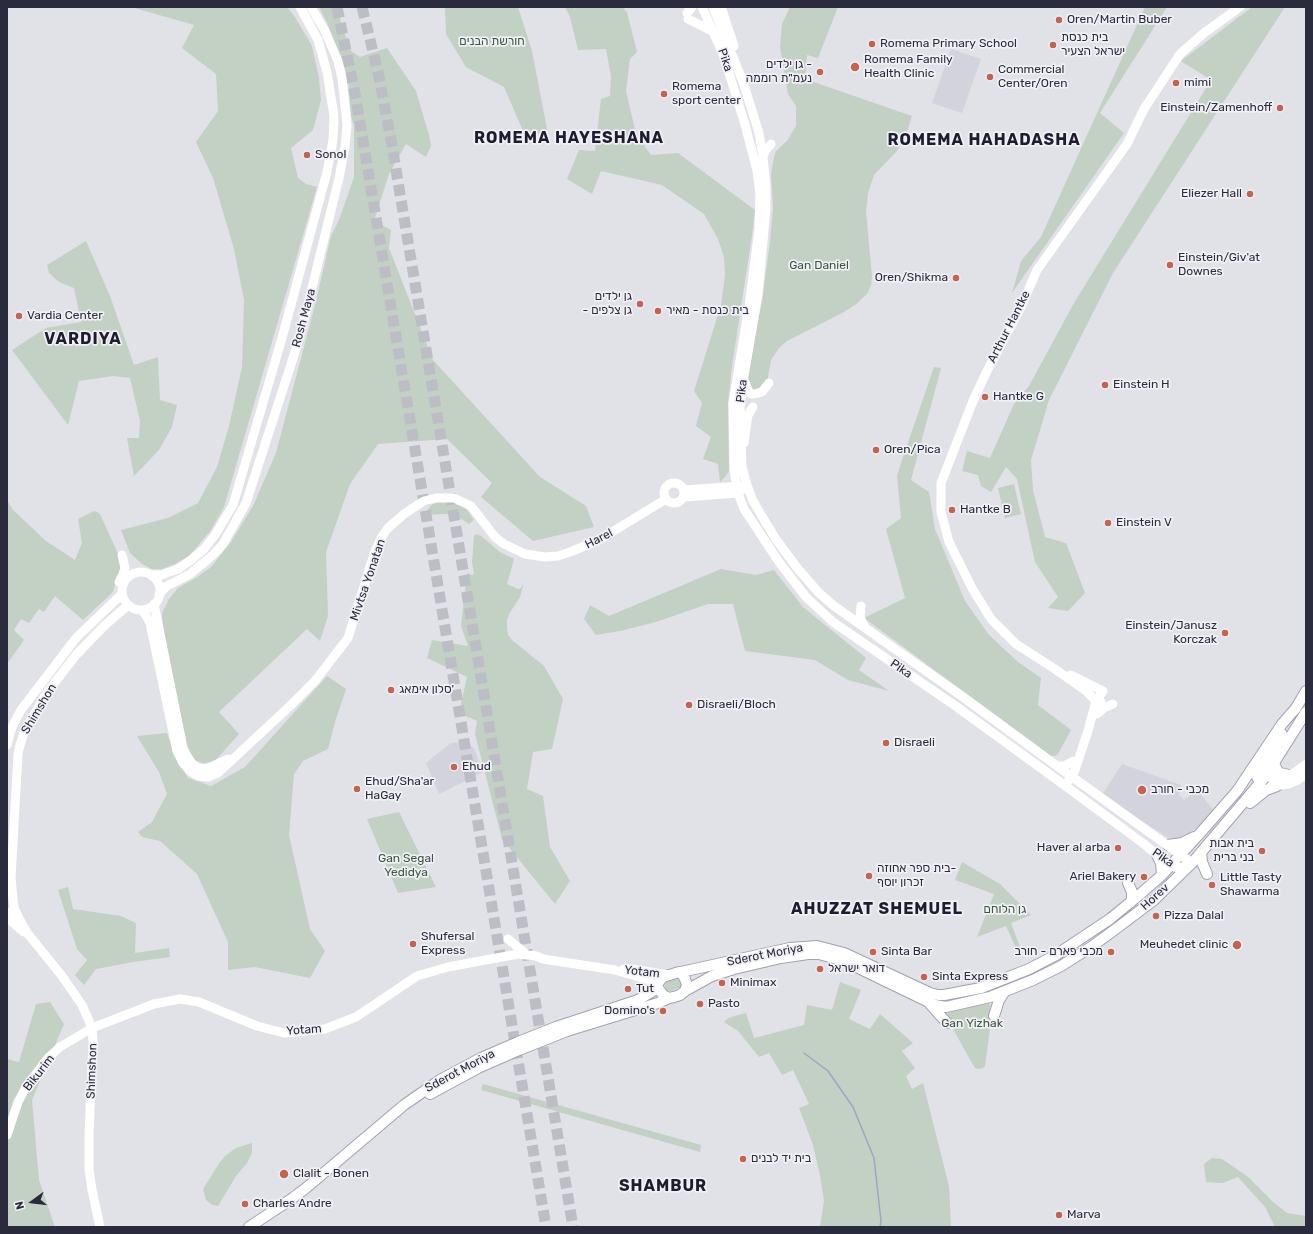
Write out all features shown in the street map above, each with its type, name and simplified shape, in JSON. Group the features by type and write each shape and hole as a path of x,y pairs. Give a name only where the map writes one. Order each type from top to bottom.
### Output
{"main road":[{"path":"1257,779 1306,691"},
{"name":"Horev","path":"960,992 981,988 1029,969 1056,955 1130,904 1162,875 1174,867 1181,854 1237,791 1257,779 1274,763 1306,712"},
{"path":"1274,763 1280,773 1288,775"},
{"name":"Horev","path":"946,1007 990,997 1033,980 1079,955 1117,928 1154,900 1192,863 1231,818 1257,779"},
{"path":"1231,818 1264,792 1277,786"},
{"path":"1168,845 1186,841 1202,831"},
{"path":"1201,852 1202,862 1207,874"},
{"path":"1158,855 1161,863 1162,875"},
{"path":"1154,900 1174,867"},
{"path":"1128,883 1132,892 1130,904"},
{"name":"Sderot Moriya","path":"681,972 800,946 817,946 853,956 934,994 944,995 960,992"},
{"name":"Sderot Moriya","path":"685,991 705,979 734,969 781,958 819,954 848,962 926,1000 946,1007"},
{"path":"681,972 686,982 685,991 678,996 669,998 663,995 658,987 661,980 668,975 681,972"},
{"name":"Sderot Moriya","path":"249,1227 290,1200 328,1166 404,1105 444,1077 481,1058 563,1024 638,1000 658,987"},
{"path":"994,1016 1005,991"},
{"name":"Sderot Moriya","path":"261,1227 312,1192 421,1099 441,1087 484,1065 567,1031 658,1003 669,998"},
{"path":"926,1000 947,1023"}],"street":[{"name":"Rosh Maya","path":"151,575 161,575 178,569 204,549 212,540 233,505 282,338 327,172 333,140 334,124 330,87 318,40 300,7"},
{"name":"Rosh Maya","path":"159,594 167,586 190,574 213,555 223,544 246,503 295,352 306,312 346,147 347,125 342,78 338,61 325,31 311,7"},
{"name":"Pika","path":"702,7 723,54 744,121 757,170 760,194 759,229 749,306 733,404 734,470 737,489 744,509 779,562 806,597 833,622 957,707 1064,784 1174,867 1184,867 1192,863 963,697 834,606 819,593 798,569 763,519 753,501 742,467 740,406 758,294 766,209 766,187 759,133 743,82 713,7"},
{"path":"721,7 734,45 743,82"},
{"name":"Arthur Hantke","path":"1055,669 1084,680 1103,691 1098,701 1055,669 1016,644 991,618 972,588 949,542 941,512 941,483 984,377 1021,307 1037,270 1128,144 1144,108 1180,54 1204,33 1240,7"},
{"path":"689,13 714,32"},
{"path":"759,133 771,141 763,157"},
{"path":"744,376 744,381 751,394 762,392 769,383"},
{"path":"742,456 747,432 748,415 753,407"},
{"path":"722,490 734,470"},
{"path":"678,484 682,486 684,493 681,501 675,504 666,500 664,492 669,485 678,484"},
{"path":"684,493 737,489 747,486"},
{"path":"722,490 744,509"},
{"name":"Mivtsa Yonatan","path":"142,610 150,623 177,750 183,763 190,771 198,776 208,777 218,774 291,705 315,681 348,638 374,554 381,538 388,528 404,514 424,501 436,498 454,498 471,506 495,537 504,544 525,554"},
{"name":"Harel","path":"525,554 545,557 558,556 570,552 609,535 666,500"},
{"path":"120,595 124,583 129,576 141,572 148,573 158,583 159,594 154,604 147,609 142,610 132,608 128,605 120,595 118,584 124,574 125,568 122,555"},
{"name":"Shimshon","path":"7,745 12,727 26,704 76,638 120,595"},
{"name":"Mivtsa Yonatan","path":"154,604 183,748 187,756 192,764 198,768 206,769 237,755"},
{"name":"Shimshon","path":"100,1227 92,1190 90,1169 89,1134 94,1042 92,1028 82,1005 62,976 28,934 14,908 11,878 20,746 25,730 46,694 76,655 104,626 128,605"},
{"path":"861,606 860,618 865,629"},
{"path":"1069,775 1076,770 1098,701"},
{"path":"1097,714 1098,701"},
{"path":"1088,731 1097,714 1104,708 1113,704"},
{"path":"1064,784 1074,761 1081,752"},
{"path":"1057,766 1064,766 1074,761"},
{"path":"1257,779 1288,775 1294,773 1306,764"},
{"path":"1257,779 1267,786 1277,786 1289,784 1306,774"},
{"name":"Shimshon","path":"7,912 10,919 28,934"},
{"path":"508,939 526,954"},
{"name":"Yotam","path":"92,1028 154,1004 180,998 199,1002 257,1026 284,1033 325,1029 356,1017 417,976 488,958 518,954 526,954 544,959 615,970 649,980 654,982 658,987"},
{"name":"Yotam","path":"509,956 517,959 537,961 544,959"},
{"name":"Yotam","path":"615,970 632,969 668,975"},
{"path":"82,1005 85,1016 82,1033 89,1034 94,1042"},
{"path":"88,1018 105,1023 99,1029 94,1042"},
{"name":"Bikurim","path":"7,1135 18,1102 26,1087 48,1058 60,1047 92,1028"}],"shaded area":[{"path":"951,49 981,59 962,113 932,103"},
{"name":"Ehud","path":"463,742 474,748 483,772 439,794 426,763 451,743"},
{"path":"1122,764 1181,785 1179,795 1184,800 1197,790 1215,812 1185,837 1178,840 1170,839 1102,795"}],"green space":[{"path":"131,7 287,7 295,17 312,46 319,78 321,100 313,130 291,148 298,178 306,184 317,187 224,507 211,530 189,556 162,569 152,569 142,564 130,553 121,530 168,518 198,503 217,467 229,426 242,367 244,300 234,249 213,178 196,142 218,111 216,74 182,48 194,25"},
{"path":"319,7 336,7 351,51 360,57 387,48 416,91 431,146 426,157 406,144 389,174 374,221 391,230 389,248 433,360 540,477 586,506 594,527 533,541 481,497 492,483 447,439 378,444 350,484 326,552 328,616 320,641 307,629 219,712 239,734 214,762 203,763 195,760 187,751 163,629 162,613 169,599 178,588 196,578 211,567 231,542 253,506 276,453 316,301 331,236 339,220 354,177 354,126 351,116 348,78 327,23"},
{"name":"חורשת הבנים","path":"445,7 518,7 532,51 547,129 527,140 504,87 466,67 446,34"},
{"path":"565,7 622,7 627,12 637,52 630,59 626,91 636,134 651,155 678,153 755,210 728,403 729,471 720,482 718,464 703,459 711,437 696,426 702,403 694,391 721,305 725,275 724,257 718,239 704,214 662,185 601,171 592,194 567,179 579,150 595,151 601,99 610,96 611,76 606,49 578,50 570,17"},
{"name":"Gan Daniel","path":"790,7 838,7 818,58 807,55 805,79 912,116 905,138 897,151 874,175 868,193 866,211 872,277 871,285 867,294 855,305 844,312 787,341 779,348 771,360 767,382 763,388 752,390 747,380 763,295 770,241 773,208 771,174 776,151 787,141 796,126 796,106 788,94 780,47 782,24"},
{"path":"1145,7 1167,7 1100,113 1124,133 1012,293 1021,261 1041,237"},
{"path":"1252,7 1285,7 1113,273 1049,400 1031,460 1033,490 1045,537 1066,543 1085,593 1068,611 1048,608 1058,597 1035,562 1017,479 1006,467 991,492 981,486 978,475 962,471 967,451 990,458 1014,404 1029,386 1074,303 1211,80 1181,61"},
{"path":"86,241 110,296 134,365 158,357 160,400 177,405 172,427 159,450 134,476 127,438 139,438 140,421 130,378 113,376 79,381 68,425 12,350 46,328 81,322 74,288 59,282 49,273 47,265"},
{"path":"934,367 941,368 911,480 929,492 935,529 965,601 989,635 1018,662 1041,678 1038,705 1071,730 1058,754 1055,756 1051,756 864,618 905,598 886,529 901,518 897,476"},
{"path":"1014,484 1021,514 1005,518 998,488"},
{"path":"7,500 13,510 46,541 75,560 82,543 78,519 94,511 97,512 100,514 119,556 122,568 113,592 83,620 55,596 44,612 39,609 29,623 21,619 14,630 24,640 7,664"},
{"path":"438,502 446,502 464,506 474,520 469,524 460,518 447,514 424,515 431,505"},
{"path":"476,534 481,536 500,552 514,559 507,584 518,589 521,588 524,582 520,597 509,614 507,620 508,635 544,666 563,699 552,749 533,752 527,789 543,796 550,847 570,881 555,904 502,839 475,734 477,721 459,713 467,677 427,658 432,640 468,646 461,626 467,573 472,575 474,574 472,562 474,536"},
{"path":"721,569 756,575 774,570 803,607 866,658 859,670 889,691 848,680 815,660 745,651 733,604 708,604 656,622 596,635 584,619 590,605 609,616"},
{"path":"327,676 346,689 328,749 303,761 294,774 289,835 310,929 325,951 310,978 255,967 228,970 228,942 197,874 160,841 142,837 138,832 152,822 167,794 159,772 137,736 167,733 175,756 188,778 211,786 245,767"},
{"name":"Gan Segal Yedidya","path":"399,812 436,887 398,893 367,819"},
{"name":"גן הלוחם","path":"962,862 1000,884 1031,915 1011,923 1020,947 1016,948 1006,926 977,937 994,894 955,880"},
{"path":"68,887 73,909 121,916 136,923 135,953 169,948 170,957 96,969 84,985 75,975 87,960 77,949 58,890"},
{"path":"673,979 681,980 683,982 681,987 667,991 665,989 665,985 668,981"},
{"path":"840,982 861,990 849,1019 870,1029 880,1014 913,1043 902,1051 915,1068 906,1076 912,1089 923,1083 949,1186 951,1227 820,1227 824,1201 820,1175 813,1145 799,1108 809,1104 793,1070 782,1075 769,1053 759,1057 738,1031 724,1022 728,1018 746,1013 754,1038 804,1025 807,1005 832,1010"},
{"name":"Gan Yizhak","path":"989,1001 991,1021 985,1066 978,1069 975,1068 953,1029 949,1021 948,1013 949,1008"},
{"path":"50,1002 64,1024 32,1100 39,1180 55,1227 7,1227 7,1059 19,1062 36,1004"},
{"path":"483,1084 701,1145 700,1152 481,1090"},
{"path":"252,1143 252,1153 247,1163 236,1176 218,1206 212,1205 206,1200 203,1189 218,1165 225,1156 236,1148"},
{"path":"1212,1158 1222,1159 1247,1176 1273,1202 1287,1213 1306,1216 1306,1227 1275,1227 1265,1207 1238,1177 1223,1183 1206,1182 1204,1164"}],"waterway":[{"path":"804,1053 828,1071 853,1107 874,1158 881,1221 880,1227"}],"tunnel":[{"path":"337,7 356,99 546,1227"},
{"path":"362,7 378,72 391,140 573,1227"}],"place":[{"name":"Oren/Martin Buber","path":"1059,20"},
{"name":"Romema Primary School","path":"872,44"},
{"name":"בית כנסת ישראל הצעיר","path":"1053,45"},
{"name":"Romema Family Health Clinic","path":"855,67"},
{"name":"גן ילדים - נעמ\"ת רוממה","path":"820,72"},
{"name":"Commercial Center/Oren","path":"990,77"},
{"name":"mimi","path":"1176,83"},
{"name":"Romema sport center","path":"664,94"},
{"name":"Einstein/Zamenhoff","path":"1280,108"},
{"name":"Sonol","path":"307,155"},
{"name":"Eliezer Hall","path":"1250,194"},
{"name":"Einstein/Giv'at Downes","path":"1170,265"},
{"name":"Oren/Shikma","path":"956,278"},
{"name":"גן ילדים - גן צלפים","path":"640,304"},
{"name":"בית כנסת - מאיר","path":"658,311"},
{"name":"Vardia Center","path":"19,316"},
{"name":"Einstein H","path":"1105,385"},
{"name":"Hantke G","path":"985,397"},
{"name":"Oren/Pica","path":"876,450"},
{"name":"Hantke B","path":"952,510"},
{"name":"Einstein V","path":"1108,523"},
{"name":"Einstein/Janusz Korczak","path":"1225,633"},
{"name":"סלון אימאג'","path":"391,690"},
{"name":"Disraeli/Bloch","path":"689,705"},
{"name":"Disraeli","path":"886,743"},
{"name":"Ehud","path":"454,767"},
{"name":"Ehud/Sha'ar HaGay","path":"357,789"},
{"name":"מכבי - חורב","path":"1142,790"},
{"name":"Haver al arba","path":"1118,848"},
{"name":"בית אבות בני ברית","path":"1262,851"},
{"name":"בית ספר אחוזה- זכרון יוסף","path":"869,876"},
{"name":"Ariel Bakery","path":"1144,877"},
{"name":"Little Tasty Shawarma","path":"1212,885"},
{"name":"Pizza Dalal","path":"1156,916"},
{"name":"Shufersal Express","path":"413,944"},
{"name":"Meuhedet clinic","path":"1237,945"},
{"name":"Sinta Bar","path":"873,952"},
{"name":"מכבי פארם - חורב","path":"1111,952"},
{"name":"דואר ישראל","path":"820,969"},
{"name":"Sinta Express","path":"924,977"},
{"name":"Minimax","path":"722,983"},
{"name":"Tut","path":"628,989"},
{"name":"Pasto","path":"700,1004"},
{"name":"Domino's","path":"663,1011"},
{"name":"בית יד לבנים","path":"743,1159"},
{"name":"Clalit - Bonen","path":"284,1174"},
{"name":"Charles Andre","path":"245,1204"},
{"name":"Marva","path":"1059,1215"}],"district":[{"name":"ROMEMA HAYESHANA","path":"569,138"},
{"name":"ROMEMA HAHADASHA","path":"984,140"},
{"name":"VARDIYA","path":"83,339"},
{"name":"AHUZZAT SHEMUEL","path":"877,909"},
{"name":"SHAMBUR","path":"663,1186"}]}
